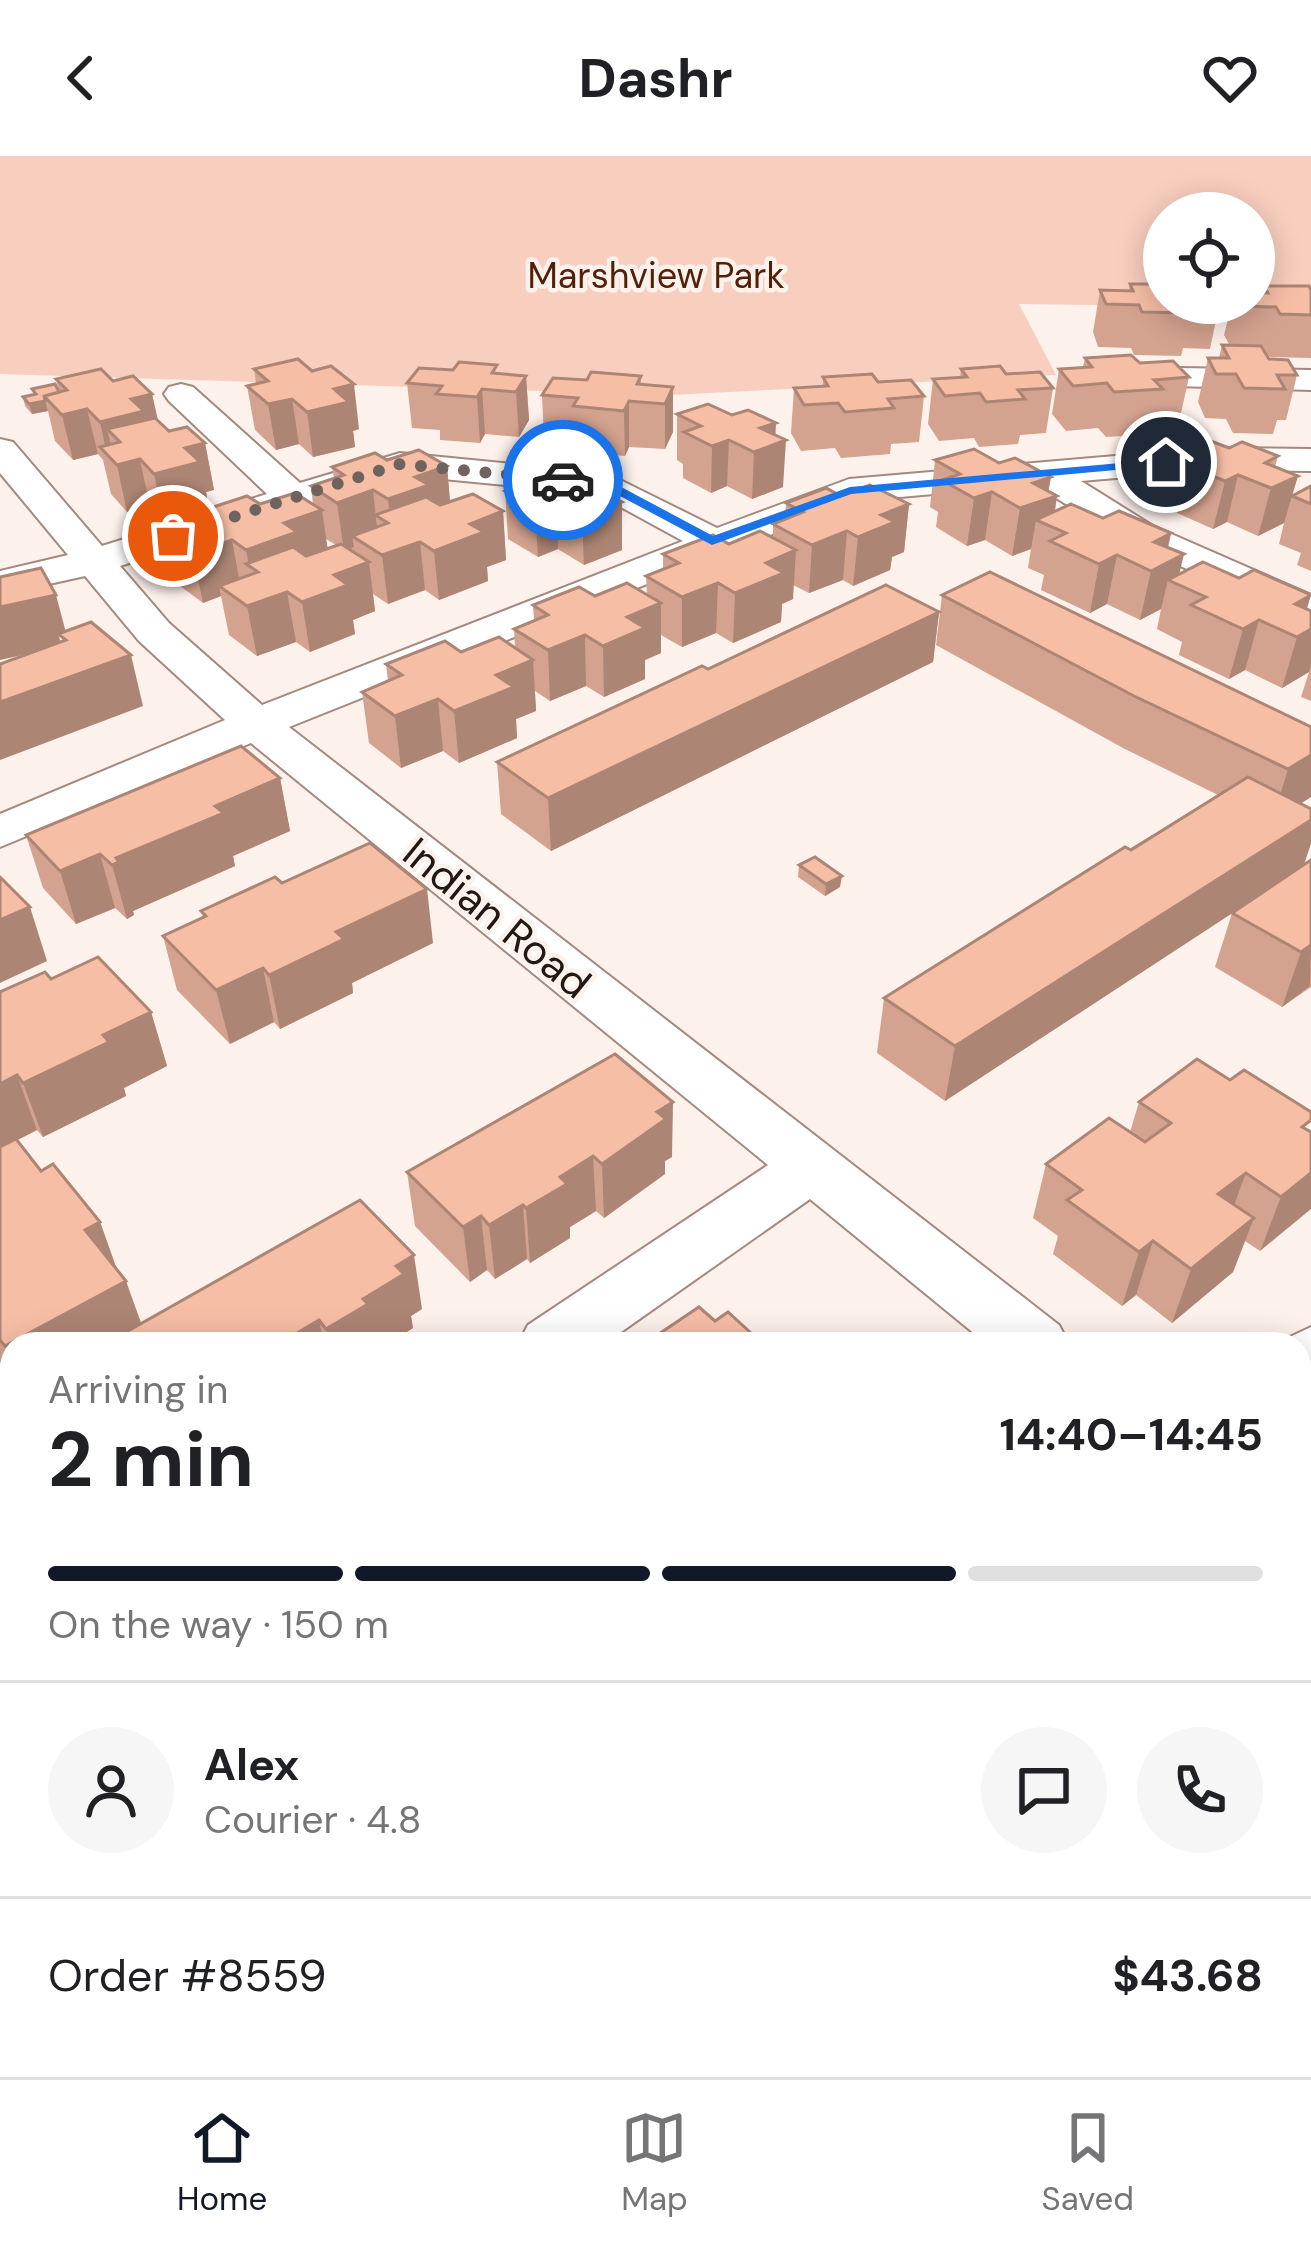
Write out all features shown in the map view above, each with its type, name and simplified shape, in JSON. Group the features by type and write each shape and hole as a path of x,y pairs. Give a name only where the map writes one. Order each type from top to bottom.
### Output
{"street":[{"path":"1116,377 1311,380"},
{"path":"181,394 294,498"},
{"name":"Indian Road","path":"0,450 154,632 256,724 1020,1332"},
{"path":"0,832 256,724 850,490 1208,459 1311,460"},
{"path":"0,583 92,562 400,464 606,484 712,541"},
{"path":"1041,472 1138,534 1311,610"},
{"path":"570,1332 809,1168"}],"green space":[{"name":"Marshview Park","path":"0,156 1311,156 1311,308 1275,308 1275,192 1143,192 1143,306 1019,304 1056,375 670,395 0,374"}],"building":[{"path":"1130,284 1143,284 1143,312 1139,305 1106,304 1100,290 1133,291"},
{"path":"1275,286 1309,286 1311,315 1280,314"},
{"path":"1222,345 1261,346 1269,359 1288,360 1297,375 1277,375 1285,389 1244,388 1236,374 1216,374 1208,358 1229,358"},
{"path":"1131,355 1140,363 1173,361 1189,377 1154,380 1163,389 1114,392 1107,383 1073,386 1059,369 1092,367 1085,358"},
{"path":"298,359 312,371 331,366 354,384 334,389 349,402 307,412 292,399 268,404 247,386 268,381 254,369"},
{"path":"459,362 497,365 492,373 526,376 516,392 482,389 477,397 436,394 442,386 407,383 419,368 453,370"},
{"path":"1000,366 1006,374 1040,372 1053,388 1018,390 1025,399 986,402 980,393 945,396 933,379 967,377 961,369"},
{"path":"101,369 113,381 133,376 152,394 131,399 144,411 100,422 87,409 62,415 44,396 67,390 56,379"},
{"path":"591,372 641,376 637,384 673,387 665,404 629,401 624,411 573,406 578,398 542,395 553,378 587,380"},
{"path":"872,374 878,382 911,380 924,396 888,399 894,408 845,412 838,403 804,405 794,388 828,386 823,377"},
{"path":"55,384 59,392 44,396 45,401 29,404 23,397 36,394 32,389"},
{"path":"708,404 732,415 748,410 776,423 760,428 786,440 754,452 729,440 712,446 684,432 701,426 677,414"},
{"path":"155,418 169,431 187,427 205,443 185,448 200,462 154,474 140,459 117,465 100,447 120,442 107,429"},
{"path":"1198,436 1229,448 1242,442 1278,456 1265,463 1298,476 1271,488 1238,475 1225,481 1188,466 1202,460 1171,448"},
{"path":"974,449 999,463 1015,458 1051,477 1033,483 1057,496 1020,508 992,492 974,498 942,480 960,474 935,460"},
{"path":"419,450 447,466 415,477 429,485 388,499 373,490 337,503 311,486 344,475 332,467 375,453 387,460"},
{"path":"542,459 564,471 582,465 615,482 598,489 622,502 582,516 556,501 535,509 505,491 525,484 504,472"},
{"path":"870,485 909,504 881,515 895,522 858,537 847,531 812,545 773,524 803,512 786,503 826,488 841,496"},
{"path":"1311,486 1311,504 1292,496"},
{"path":"295,493 322,510 284,523 297,532 246,550 232,540 193,554 166,534 203,522 192,514 247,496 260,504"},
{"path":"473,494 503,511 470,524 484,532 434,551 420,542 382,555 352,536 388,523 375,515 426,497 440,505"},
{"path":"1071,504 1103,518 1119,511 1171,533 1154,542 1184,554 1151,571 1117,555 1099,564 1050,541 1066,533 1036,520"},
{"path":"760,531 796,550 766,563 784,573 735,593 718,583 682,597 646,576 679,563 663,554 713,535 729,544"},
{"path":"341,544 369,562 334,575 348,585 302,602 287,592 247,606 219,586 258,572 246,564 293,547 306,556"},
{"path":"1203,562 1239,578 1254,570 1311,595 1295,604 1311,611 1311,629 1297,637 1259,620 1243,629 1191,605 1206,597 1168,580"},
{"path":"41,568 56,595 0,607 0,577"},
{"path":"990,572 1311,727 1311,755 1288,769 1134,696 942,595"},
{"path":"627,583 661,603 627,617 645,628 603,646 585,635 548,650 514,629 548,615 533,605 579,587 595,596"},
{"path":"886,585 939,612 548,798 497,762 702,666 708,669"},
{"path":"91,622 131,655 0,702 0,664 66,640 58,634"},
{"path":"499,637 533,660 496,675 514,687 454,711 438,699 395,716 362,692 402,675 386,664 445,641 461,652"},
{"path":"241,746 280,778 215,806 224,813 116,858 119,862 112,865 100,854 60,871 26,835"},
{"path":"1248,777 1311,809 1311,820 955,1046 884,998 1125,847 1131,850"},
{"path":"370,843 427,889 336,932 344,939 269,975 263,968 216,990 163,936 206,916 201,911 275,877 282,883"},
{"path":"815,857 842,876 826,884 799,865"},
{"path":"1311,860 1311,945 1301,952 1232,913"},
{"path":"0,877 30,907 0,920"},
{"path":"98,957 151,1012 103,1035 109,1042 23,1083 17,1075 0,1084 0,992 45,972 51,979"},
{"path":"615,1054 673,1102 657,1112 666,1119 602,1164 593,1156 560,1177 567,1184 526,1208 523,1205 489,1225 481,1216 463,1227 407,1172"},
{"path":"1197,1059 1230,1080 1244,1070 1311,1112 1311,1120 1302,1127 1311,1132 1311,1173 1281,1197 1246,1173 1218,1194 1254,1218 1191,1269 1153,1241 1139,1252 1067,1200 1082,1190 1046,1164 1109,1118 1145,1142 1171,1123 1139,1102"},
{"path":"16,1139 41,1171 53,1164 100,1222 85,1230 126,1281 31,1332 0,1332 0,1147"},
{"path":"360,1200 414,1255 396,1266 404,1274 363,1299 368,1304 326,1329 319,1320 299,1332 126,1332"},
{"path":"699,1307 715,1321 728,1312 750,1332 662,1332"}],"way so far":[{"path":"173,536 400,464 563,480"}],"route":[{"path":"563,480 606,484 712,541 850,490 1166,462"}]}
